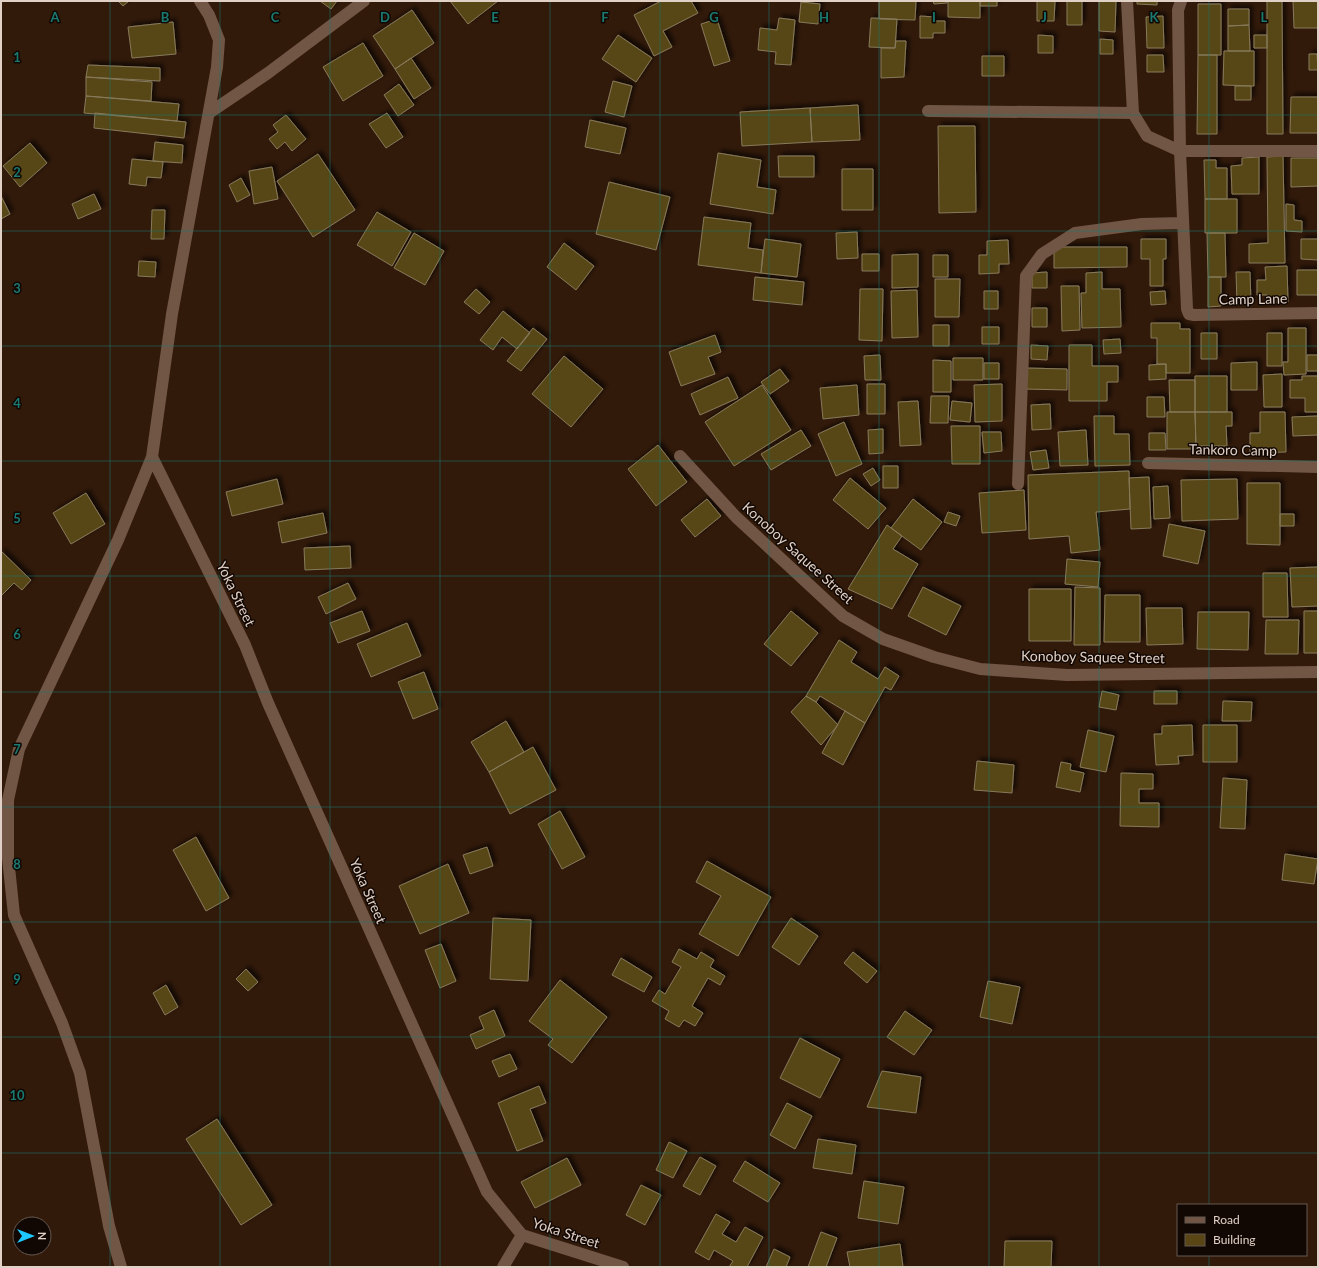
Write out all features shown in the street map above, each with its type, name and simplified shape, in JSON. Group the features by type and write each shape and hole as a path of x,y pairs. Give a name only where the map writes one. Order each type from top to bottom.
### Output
{"street":[{"path":"122,1267 109,1226 80,1073 62,1023 14,915 8,858 8,800 19,749 118,540 152,457 172,314 194,188 210,113 219,40 209,16 200,1"},
{"path":"210,113 268,73 364,1"},
{"path":"1127,1 1133,113 1147,136 1180,151 1318,151"},
{"path":"1018,484 1026,276 1042,254 1075,233 1142,224 1182,223 1178,10 1181,1"},
{"path":"928,111 1133,113"},
{"name":"Camp Lane","path":"1182,223 1187,309 1189,314 1318,314"},
{"name":"Konoboy Saquee Street","path":"680,456 736,517 843,616 883,639 934,657 980,669 1067,675 1318,672"},
{"name":"Yoka Street","path":"152,457 244,645 268,703 487,1192 522,1235 623,1267"},
{"name":"Tankoro Camp","path":"1148,463 1318,467"},
{"path":"504,1267 522,1235"}],"building":[{"path":"118,1 129,1 123,6"},
{"path":"320,1 337,1 331,9"},
{"path":"450,1 498,1 468,24"},
{"path":"661,1 691,1 698,13 663,31 672,47 654,56 634,15"},
{"path":"879,1 916,1 915,20 879,19"},
{"path":"933,1 947,1 947,3 934,4"},
{"path":"948,1 980,1 980,18 948,17"},
{"path":"980,1 997,1 997,6 980,6"},
{"path":"1037,1 1055,1 1054,21 1037,21"},
{"path":"1067,1 1082,1 1082,25 1067,25"},
{"path":"1099,1 1116,1 1115,32 1099,31"},
{"path":"1137,1 1157,1 1157,5 1137,4"},
{"path":"1267,1 1282,1 1283,134 1267,134"},
{"path":"1293,1 1318,1 1318,28 1294,28"},
{"path":"801,2 820,4 818,24 799,22"},
{"path":"1198,4 1221,4 1221,55 1198,55"},
{"path":"1228,9 1249,9 1249,25 1228,26"},
{"path":"412,10 434,43 395,69 373,36"},
{"path":"920,16 935,17 935,21 945,21 945,33 933,33 933,38 920,38"},
{"path":"1163,16 1164,48 1147,48 1146,17"},
{"path":"779,18 795,20 791,65 775,64 776,52 758,50 760,28 777,30"},
{"path":"871,18 897,19 895,48 869,47"},
{"path":"717,19 730,61 714,66 701,24"},
{"path":"173,22 176,54 132,58 128,27"},
{"path":"1249,25 1250,51 1228,51 1228,26"},
{"path":"618,35 652,58 636,82 602,59"},
{"path":"1038,35 1053,36 1053,53 1038,53"},
{"path":"1254,35 1267,35 1267,48 1254,48"},
{"path":"1100,39 1113,40 1113,54 1100,54"},
{"path":"896,41 906,41 904,77 881,78 881,48 895,48"},
{"path":"363,43 383,76 343,101 323,67"},
{"path":"1224,51 1254,51 1254,86 1223,85"},
{"path":"1309,54 1317,54 1318,70 1309,70"},
{"path":"1147,55 1163,55 1164,72 1147,72"},
{"path":"1198,55 1217,55 1217,134 1197,134"},
{"path":"982,56 1004,56 1004,76 982,76"},
{"path":"411,58 431,88 414,99 395,69"},
{"path":"88,65 160,68 160,81 86,77"},
{"path":"86,77 152,82 151,101 86,96"},
{"path":"613,81 632,86 624,117 605,112"},
{"path":"399,84 414,105 398,116 384,95"},
{"path":"1235,86 1251,86 1251,100 1235,100"},
{"path":"86,96 179,104 177,121 84,113"},
{"path":"1291,97 1318,97 1318,133 1290,133"},
{"path":"858,105 860,140 812,142 810,108"},
{"path":"810,108 812,142 742,146 740,112"},
{"path":"95,113 186,122 184,138 94,128"},
{"path":"387,113 403,137 386,148 369,124"},
{"path":"286,115 306,139 292,151 285,142 277,149 269,139 278,132 273,125"},
{"path":"590,120 626,128 620,154 585,147"},
{"path":"938,126 975,126 976,212 939,213"},
{"path":"155,142 183,145 182,163 153,161"},
{"path":"30,143 47,163 20,187 3,166"},
{"path":"718,153 761,160 757,187 776,190 773,214 710,204"},
{"path":"318,154 355,210 313,237 277,181"},
{"path":"778,156 814,156 814,177 779,177"},
{"path":"1283,156 1285,263 1249,263 1249,244 1268,243 1267,157"},
{"path":"1259,157 1259,194 1232,194 1231,166 1242,165 1242,158"},
{"path":"1291,158 1318,158 1318,186 1291,187"},
{"path":"132,159 163,162 161,178 147,177 146,186 129,184"},
{"path":"1204,160 1216,160 1216,168 1227,168 1227,199 1205,199"},
{"path":"272,167 278,199 254,204 249,171"},
{"path":"842,169 873,169 873,210 842,210"},
{"path":"241,178 250,195 237,202 229,185"},
{"path":"609,182 670,197 656,250 596,234"},
{"path":"94,194 101,209 78,219 72,204"},
{"path":"1,196 10,214 1,219"},
{"path":"1205,199 1237,199 1237,233 1205,233"},
{"path":"1286,204 1294,205 1294,220 1302,221 1302,232 1286,231"},
{"path":"152,210 165,210 164,239 151,239"},
{"path":"377,212 411,232 392,266 357,245"},
{"path":"704,217 751,223 748,248 763,250 761,273 698,265"},
{"path":"857,232 858,258 837,259 836,233"},
{"path":"414,233 444,251 425,285 394,268"},
{"path":"1207,233 1225,233 1226,277 1208,277"},
{"path":"765,239 801,244 797,277 761,273"},
{"path":"1141,239 1166,239 1166,259 1163,259 1163,286 1150,286 1150,259 1141,259"},
{"path":"1301,239 1318,239 1318,260 1301,259"},
{"path":"1008,240 1009,264 999,264 999,273 979,274 979,255 987,255 987,241"},
{"path":"564,243 594,266 576,290 547,267"},
{"path":"1054,247 1127,247 1127,267 1054,268"},
{"path":"862,254 879,254 879,271 862,271"},
{"path":"918,254 918,287 892,288 892,255"},
{"path":"933,255 948,255 948,277 933,277"},
{"path":"139,261 156,262 155,277 138,276"},
{"path":"1287,266 1288,302 1267,303 1267,295 1257,295 1257,280 1266,280 1265,267"},
{"path":"1297,270 1318,270 1318,295 1297,295"},
{"path":"1047,272 1047,288 1032,288 1032,273"},
{"path":"1102,272 1102,289 1120,289 1121,327 1082,328 1081,293 1086,293 1086,273"},
{"path":"1236,272 1250,272 1251,304 1237,304"},
{"path":"755,277 804,282 802,305 753,300"},
{"path":"1208,277 1221,277 1221,306 1208,307"},
{"path":"935,279 960,279 959,317 935,317"},
{"path":"1061,286 1079,286 1080,330 1062,331"},
{"path":"476,289 490,302 479,314 464,302"},
{"path":"860,289 883,289 882,341 859,340"},
{"path":"917,290 918,337 892,338 891,291"},
{"path":"984,291 998,291 998,309 984,309"},
{"path":"1165,291 1166,304 1151,305 1150,292"},
{"path":"1032,308 1047,308 1047,327 1032,327"},
{"path":"503,311 530,333 517,349 502,337 493,350 480,340"},
{"path":"1151,323 1180,323 1180,329 1190,329 1190,373 1166,373 1166,364 1157,364 1157,338 1151,338"},
{"path":"933,325 949,325 949,346 933,346"},
{"path":"982,327 999,327 999,344 982,344"},
{"path":"533,328 547,339 521,371 507,361"},
{"path":"1288,328 1306,328 1306,374 1284,375 1283,362 1288,362"},
{"path":"1201,333 1217,333 1217,359 1201,359"},
{"path":"1267,333 1282,333 1282,366 1267,366"},
{"path":"715,335 721,352 708,357 715,374 681,386 669,352"},
{"path":"1120,339 1121,353 1104,354 1103,340"},
{"path":"1031,345 1048,346 1047,360 1031,359"},
{"path":"1069,345 1092,345 1092,366 1118,366 1118,382 1107,382 1107,401 1069,401"},
{"path":"880,355 881,380 865,380 864,356"},
{"path":"1307,355 1318,355 1318,371 1307,371"},
{"path":"564,356 603,389 571,427 532,394"},
{"path":"953,358 983,358 983,380 953,380"},
{"path":"933,360 951,361 951,392 933,392"},
{"path":"1257,362 1257,390 1231,390 1231,363"},
{"path":"984,363 999,363 999,379 984,379"},
{"path":"1166,364 1166,379 1149,380 1149,365"},
{"path":"1025,368 1067,369 1067,390 1024,389"},
{"path":"780,369 789,381 770,394 761,382"},
{"path":"1282,374 1282,407 1264,407 1263,375"},
{"path":"1195,376 1227,376 1227,412 1195,412"},
{"path":"1302,376 1318,376 1318,412 1305,412 1305,398 1290,398 1290,380 1302,380"},
{"path":"728,377 738,398 700,415 691,394"},
{"path":"1169,380 1195,380 1195,412 1170,412"},
{"path":"867,384 885,384 885,414 867,414"},
{"path":"1002,384 1002,421 975,422 974,385"},
{"path":"762,385 791,430 734,466 705,422"},
{"path":"857,385 859,415 823,419 820,388"},
{"path":"931,396 949,396 948,423 930,423"},
{"path":"1147,397 1164,397 1165,417 1147,417"},
{"path":"918,401 921,445 900,446 898,402"},
{"path":"952,401 972,403 970,422 950,420"},
{"path":"1050,404 1051,429 1032,430 1031,405"},
{"path":"1167,412 1195,412 1196,449 1167,449"},
{"path":"1195,412 1232,412 1232,426 1226,426 1227,446 1196,446"},
{"path":"1260,412 1285,412 1286,452 1250,453 1250,433 1260,433"},
{"path":"1094,416 1114,416 1114,434 1129,434 1130,465 1095,466"},
{"path":"1318,416 1318,435 1293,436 1292,417"},
{"path":"844,422 862,464 836,476 818,434"},
{"path":"951,426 980,426 980,464 952,464"},
{"path":"883,429 883,453 869,454 868,430"},
{"path":"801,430 811,446 771,470 761,454"},
{"path":"1086,430 1088,465 1060,466 1058,432"},
{"path":"982,432 1001,432 1002,451 984,453"},
{"path":"1149,433 1165,433 1166,450 1149,450"},
{"path":"658,445 687,482 656,506 628,469"},
{"path":"1046,450 1049,468 1033,470 1030,452"},
{"path":"883,466 898,466 898,488 883,488"},
{"path":"873,468 880,480 871,486 863,474"},
{"path":"1129,471 1130,509 1096,512 1100,550 1071,553 1069,536 1029,539 1028,475"},
{"path":"1149,477 1151,528 1131,529 1129,478"},
{"path":"850,478 886,508 868,529 833,500"},
{"path":"277,479 283,504 232,516 226,492"},
{"path":"1237,479 1238,519 1182,521 1181,480"},
{"path":"1247,483 1280,483 1280,545 1247,544"},
{"path":"1168,486 1170,518 1154,519 1153,487"},
{"path":"1024,490 1026,530 982,533 979,493"},
{"path":"86,493 105,524 71,544 53,513"},
{"path":"707,499 721,516 695,537 681,520"},
{"path":"913,499 942,522 921,550 891,528"},
{"path":"948,512 960,516 956,526 944,522"},
{"path":"323,513 327,533 282,543 278,522"},
{"path":"1280,514 1294,514 1294,526 1280,526"},
{"path":"1169,524 1205,531 1198,564 1163,556"},
{"path":"887,525 902,536 893,549 918,564 892,609 848,589"},
{"path":"350,546 351,568 305,570 304,548"},
{"path":"1,551 31,580 22,590 14,583 1,596"},
{"path":"1067,559 1100,562 1098,587 1065,584"},
{"path":"1318,567 1318,606 1292,607 1290,568"},
{"path":"1263,573 1287,573 1288,617 1263,617"},
{"path":"348,583 356,599 326,614 318,597"},
{"path":"923,587 961,606 946,635 908,616"},
{"path":"1075,587 1100,588 1100,645 1074,645"},
{"path":"1029,589 1071,589 1071,641 1029,641"},
{"path":"1105,595 1140,595 1140,642 1104,642"},
{"path":"1146,608 1182,608 1183,644 1147,645"},
{"path":"362,611 370,631 338,643 330,623"},
{"path":"791,611 818,633 791,666 764,644"},
{"path":"1304,611 1318,611 1318,653 1304,653"},
{"path":"1198,612 1249,612 1248,650 1197,649"},
{"path":"1266,620 1299,620 1298,654 1265,654"},
{"path":"407,623 421,656 371,677 357,644"},
{"path":"839,640 857,652 851,662 878,679 885,667 899,676 891,690 885,687 865,723 820,696 816,702 806,696"},
{"path":"424,672 438,709 413,719 398,682"},
{"path":"1102,691 1119,695 1116,710 1099,707"},
{"path":"1154,691 1177,691 1177,704 1154,704"},
{"path":"806,696 816,702 838,725 821,745 791,712"},
{"path":"1223,701 1252,702 1251,721 1222,721"},
{"path":"845,711 865,723 843,765 822,753"},
{"path":"506,721 524,752 489,772 471,742"},
{"path":"1192,725 1193,755 1178,756 1179,764 1156,765 1154,734 1162,734 1162,726"},
{"path":"1203,725 1237,725 1237,762 1203,762"},
{"path":"1088,730 1114,736 1106,772 1080,767"},
{"path":"533,747 556,790 510,814 489,772"},
{"path":"977,761 1014,765 1012,793 974,790"},
{"path":"1061,762 1071,764 1070,770 1084,773 1080,792 1056,787"},
{"path":"1121,773 1153,774 1153,789 1139,789 1139,803 1159,803 1159,827 1120,826"},
{"path":"1223,778 1247,780 1245,829 1220,828"},
{"path":"560,811 585,857 562,869 538,824"},
{"path":"196,837 229,898 206,911 173,850"},
{"path":"487,847 493,866 470,874 463,855"},
{"path":"1285,854 1318,859 1314,884 1282,880"},
{"path":"707,861 771,897 738,956 699,934 721,896 696,882"},
{"path":"448,864 469,913 420,934 399,886"},
{"path":"493,918 531,920 528,981 490,979"},
{"path":"791,918 818,936 799,965 772,947"},
{"path":"441,944 456,981 440,988 425,950"},
{"path":"679,949 697,959 701,952 714,960 710,967 725,976 720,985 708,978 692,1006 703,1013 695,1026 684,1020 679,1027 665,1019 669,1011 652,1001 659,990 665,994 681,967 672,962"},
{"path":"853,952 877,971 867,983 844,963"},
{"path":"621,958 652,977 644,992 612,975"},
{"path":"246,969 258,982 248,991 236,979"},
{"path":"560,980 607,1017 572,1063 548,1045 553,1039 529,1021"},
{"path":"988,981 1020,987 1012,1024 980,1017"},
{"path":"166,985 178,1007 165,1015 153,993"},
{"path":"494,1010 505,1036 476,1049 470,1035 484,1029 479,1017"},
{"path":"905,1011 932,1030 914,1055 887,1037"},
{"path":"800,1038 840,1059 820,1098 780,1078"},
{"path":"510,1054 517,1069 499,1077 492,1061"},
{"path":"882,1071 921,1077 916,1113 867,1107"},
{"path":"539,1086 546,1103 530,1109 543,1141 517,1151 498,1103"},
{"path":"787,1103 812,1116 795,1149 770,1135"},
{"path":"217,1119 272,1205 241,1225 186,1139"},
{"path":"818,1139 856,1145 852,1174 813,1168"},
{"path":"669,1142 687,1151 673,1178 656,1170"},
{"path":"700,1157 716,1166 700,1195 683,1186"},
{"path":"567,1158 581,1185 535,1208 521,1182"},
{"path":"745,1161 780,1183 768,1202 733,1181"},
{"path":"864,1181 904,1187 898,1224 858,1218"},
{"path":"641,1185 661,1195 645,1225 626,1215"},
{"path":"716,1214 730,1222 722,1234 736,1242 745,1227 763,1237 747,1267 729,1267 733,1261 714,1250 709,1260 695,1252"},
{"path":"821,1232 837,1238 826,1267 808,1267"},
{"path":"1005,1241 1052,1241 1051,1267 1004,1267"},
{"path":"900,1244 903,1267 850,1267 847,1252"},
{"path":"774,1249 790,1257 786,1267 766,1267"}]}
